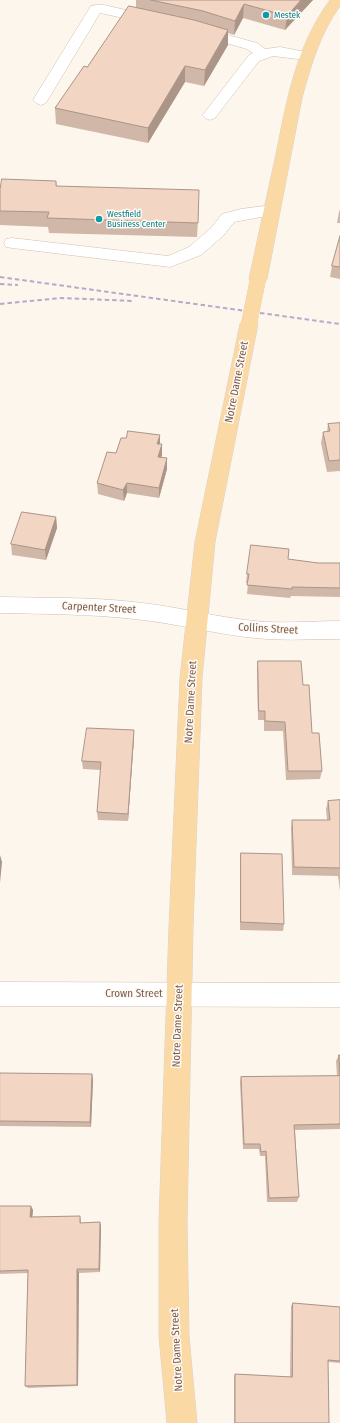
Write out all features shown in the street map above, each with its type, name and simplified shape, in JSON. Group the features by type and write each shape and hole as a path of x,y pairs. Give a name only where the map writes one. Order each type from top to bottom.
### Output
{"main road":[{"name":"Notre Dame Street","path":"182,1423 174,1336 173,1238 179,994 191,686 196,621 205,542 295,98 306,56 316,31 337,0"}],"street":[{"path":"41,100 96,9 104,9 166,23"},
{"path":"190,28 252,46 262,53"},
{"path":"210,115 254,58 262,53 276,51 306,56"},
{"path":"12,243 170,262 195,251 217,232 228,218 241,214 272,210"},
{"name":"Carpenter Street","path":"0,605 86,607 133,610 167,614 196,621"},
{"name":"Collins Street","path":"196,621 256,630 340,630"},
{"name":"Crown Street","path":"0,994 340,995"}],"building":[{"path":"151,0 301,0 287,16 244,4 235,21 203,11"},
{"path":"129,6 194,20 228,30 205,70 185,66 148,128 55,108 84,66 87,67"},
{"path":"2,179 56,181 56,186 199,190 198,223 47,218 49,212 0,211 0,190"},
{"path":"340,236 340,267 332,266"},
{"path":"340,423 340,460 329,461 323,432 330,431 328,424"},
{"path":"128,431 160,435 157,444 162,444 158,457 167,458 159,488 127,483 123,490 97,483 107,452 116,453 121,438 126,438"},
{"path":"22,512 56,517 45,550 11,544"},
{"path":"251,545 289,549 288,559 318,563 340,563 340,588 292,587 292,589 247,585"},
{"path":"258,661 301,661 303,685 309,685 312,733 319,733 322,771 288,771 285,722 265,721 265,711 259,711"},
{"path":"87,728 134,730 128,814 97,812 101,762 82,761"},
{"path":"340,800 340,868 294,867 292,820 330,820 328,801"},
{"path":"241,853 282,854 284,924 241,922"},
{"path":"0,1073 92,1074 90,1122 0,1121"},
{"path":"340,1076 340,1124 294,1125 299,1197 269,1198 266,1151 261,1152 260,1144 244,1144 241,1077"},
{"path":"0,1206 31,1206 30,1217 80,1216 80,1223 100,1222 99,1269 77,1269 77,1385 25,1386 28,1270 0,1271"},
{"path":"293,1303 340,1307 340,1361 328,1360 329,1423 235,1423 235,1374 292,1377"}],"railway":[{"path":"0,277 340,324"},
{"path":"0,284 18,285"},
{"path":"0,304 61,298 134,301"}],"place":[{"name":"Mestek","path":"266,15"},
{"name":"Westfield Business Center","path":"99,219"}]}
